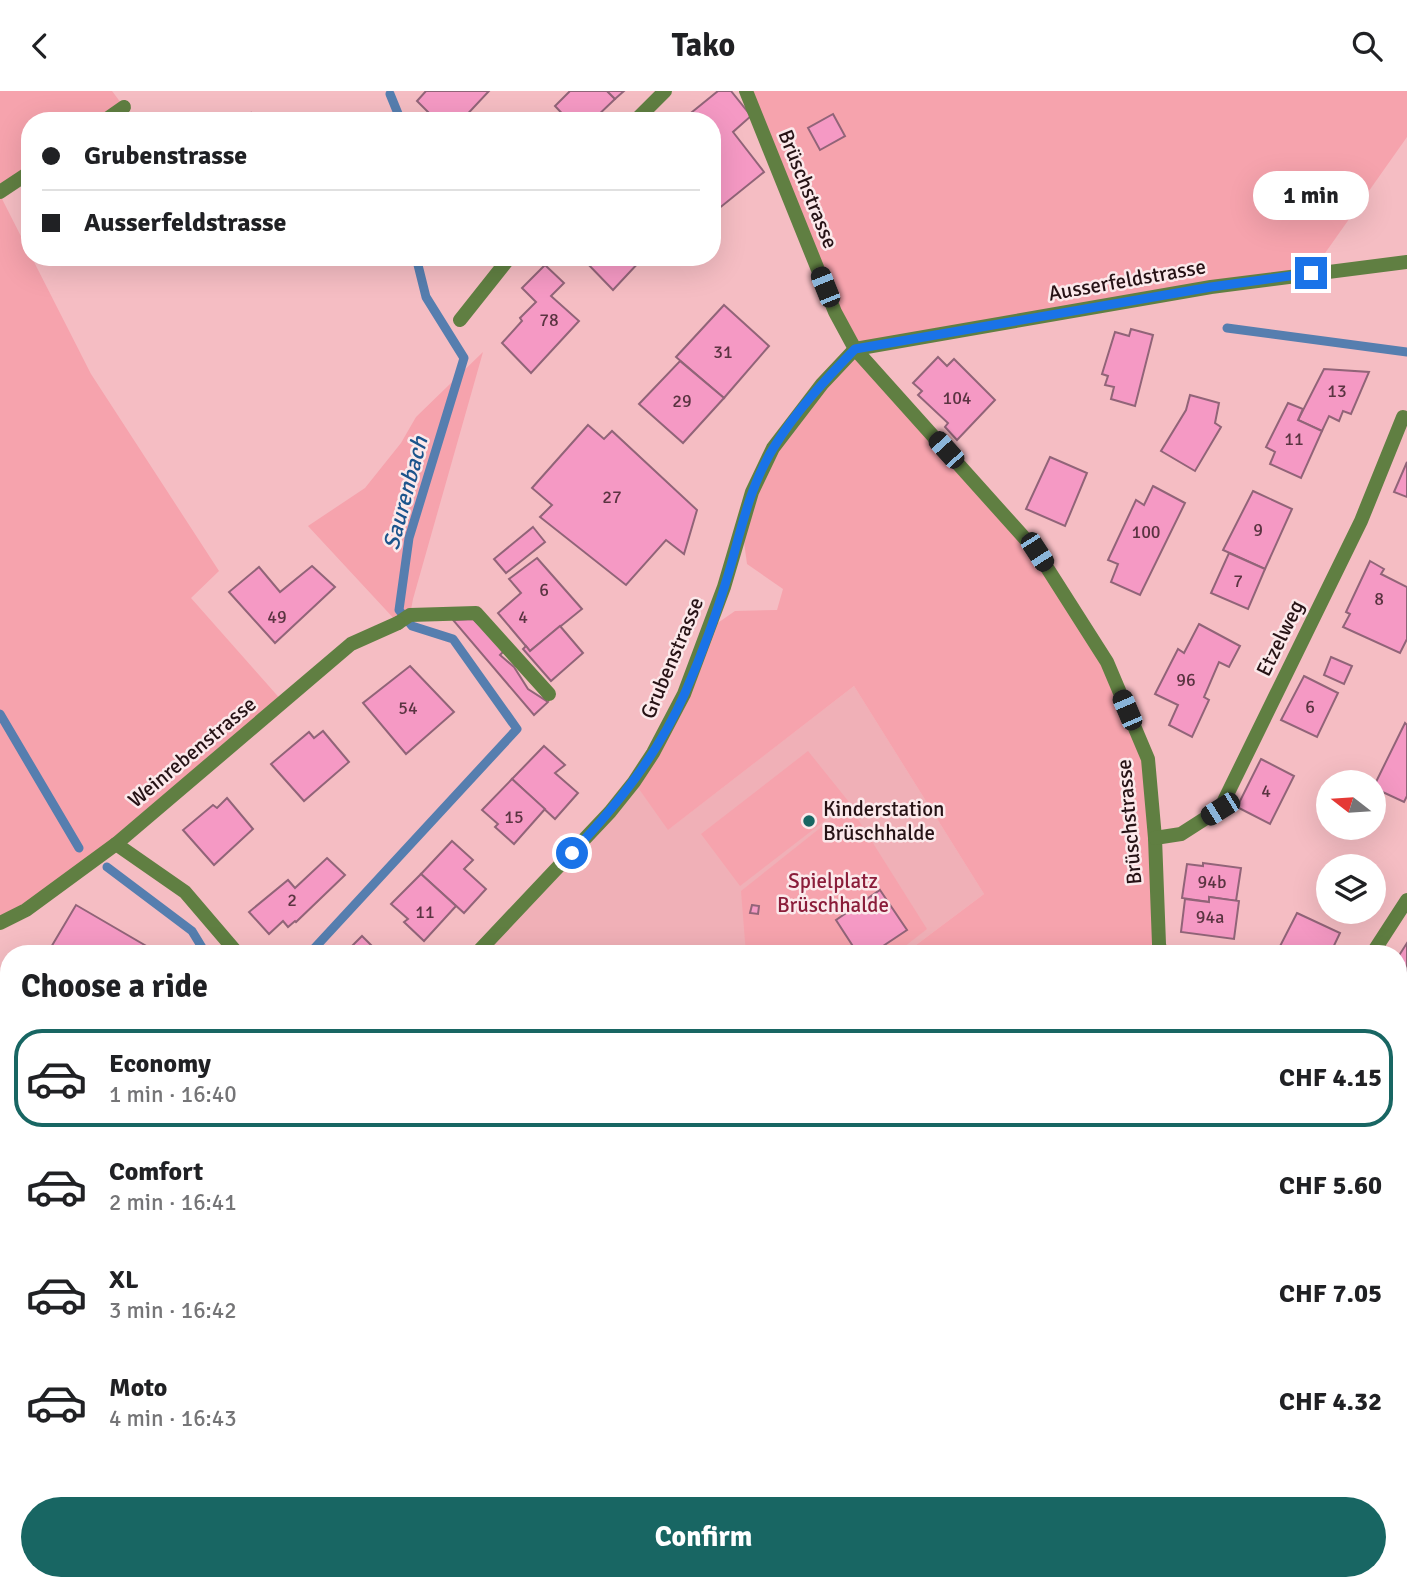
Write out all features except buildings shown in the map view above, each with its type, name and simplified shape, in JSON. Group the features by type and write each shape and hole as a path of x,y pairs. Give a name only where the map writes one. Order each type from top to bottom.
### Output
{"street":[{"path":"644,112 665,91"},
{"name":"Brüschstrasse","path":"746,91 835,312 855,349 1037,552 1107,662 1148,759 1155,838 1159,945"},
{"path":"117,112 124,107"},
{"path":"0,192 21,178"},
{"name":"Ausserfeldstrasse","path":"855,349 1211,287 1407,262"},
{"path":"460,320 503,266"},
{"name":"Grubenstrasse","path":"484,945 610,812 653,753 684,694 724,587 752,492 773,448 821,384 855,349"},
{"name":"Etzelweg","path":"1155,838 1181,834 1220,809 1361,521 1403,417"},
{"name":"Weinrebenstrasse","path":"0,923 26,910 116,844 351,644 404,619 476,613 549,694"},
{"path":"116,844 185,892 229,945"},
{"path":"1378,945 1407,900"}],"shaded area":[{"name":"Kinderstation Brüschhalde","path":"854,686 984,894 916,945 484,945 634,782 669,829"}],"green space":[{"path":"0,91 112,91 124,107 117,112 21,112 21,178 0,192"},
{"path":"746,91 1407,91 1407,137 1311,273 856,349 1037,552 1107,662 1148,759 1160,945 916,945 984,894 854,686 668,830 634,782 709,629 735,611 777,610 783,589 747,564 742,527 773,448 855,349"},
{"path":"0,195 21,236 21,266 36,266 91,374 219,571 191,598 283,702 116,844 0,923"},
{"path":"483,352 410,615 398,623 308,526 365,488 401,443 416,417"},
{"path":"808,751 849,802 740,886 701,834"},
{"name":"Spielplatz Brüschhalde","path":"849,805 927,929 907,945 745,945 741,891"}],"waterway":[{"name":"Saurenbach","path":"390,94 397,112"},
{"name":"Saurenbach","path":"317,945 517,729 453,639 412,626 399,610 409,538 464,358 426,297 418,266"},
{"path":"1227,328 1407,352"},
{"path":"0,714 79,848"},
{"path":"107,867 192,931 201,945"}],"place":[{"name":"Kinderstation Brüschhalde","path":"809,821"}],"route":[{"path":"572,853 634,782 653,753 684,694 724,587 752,492 773,448 821,384 855,349 1211,287 1311,273"}]}
